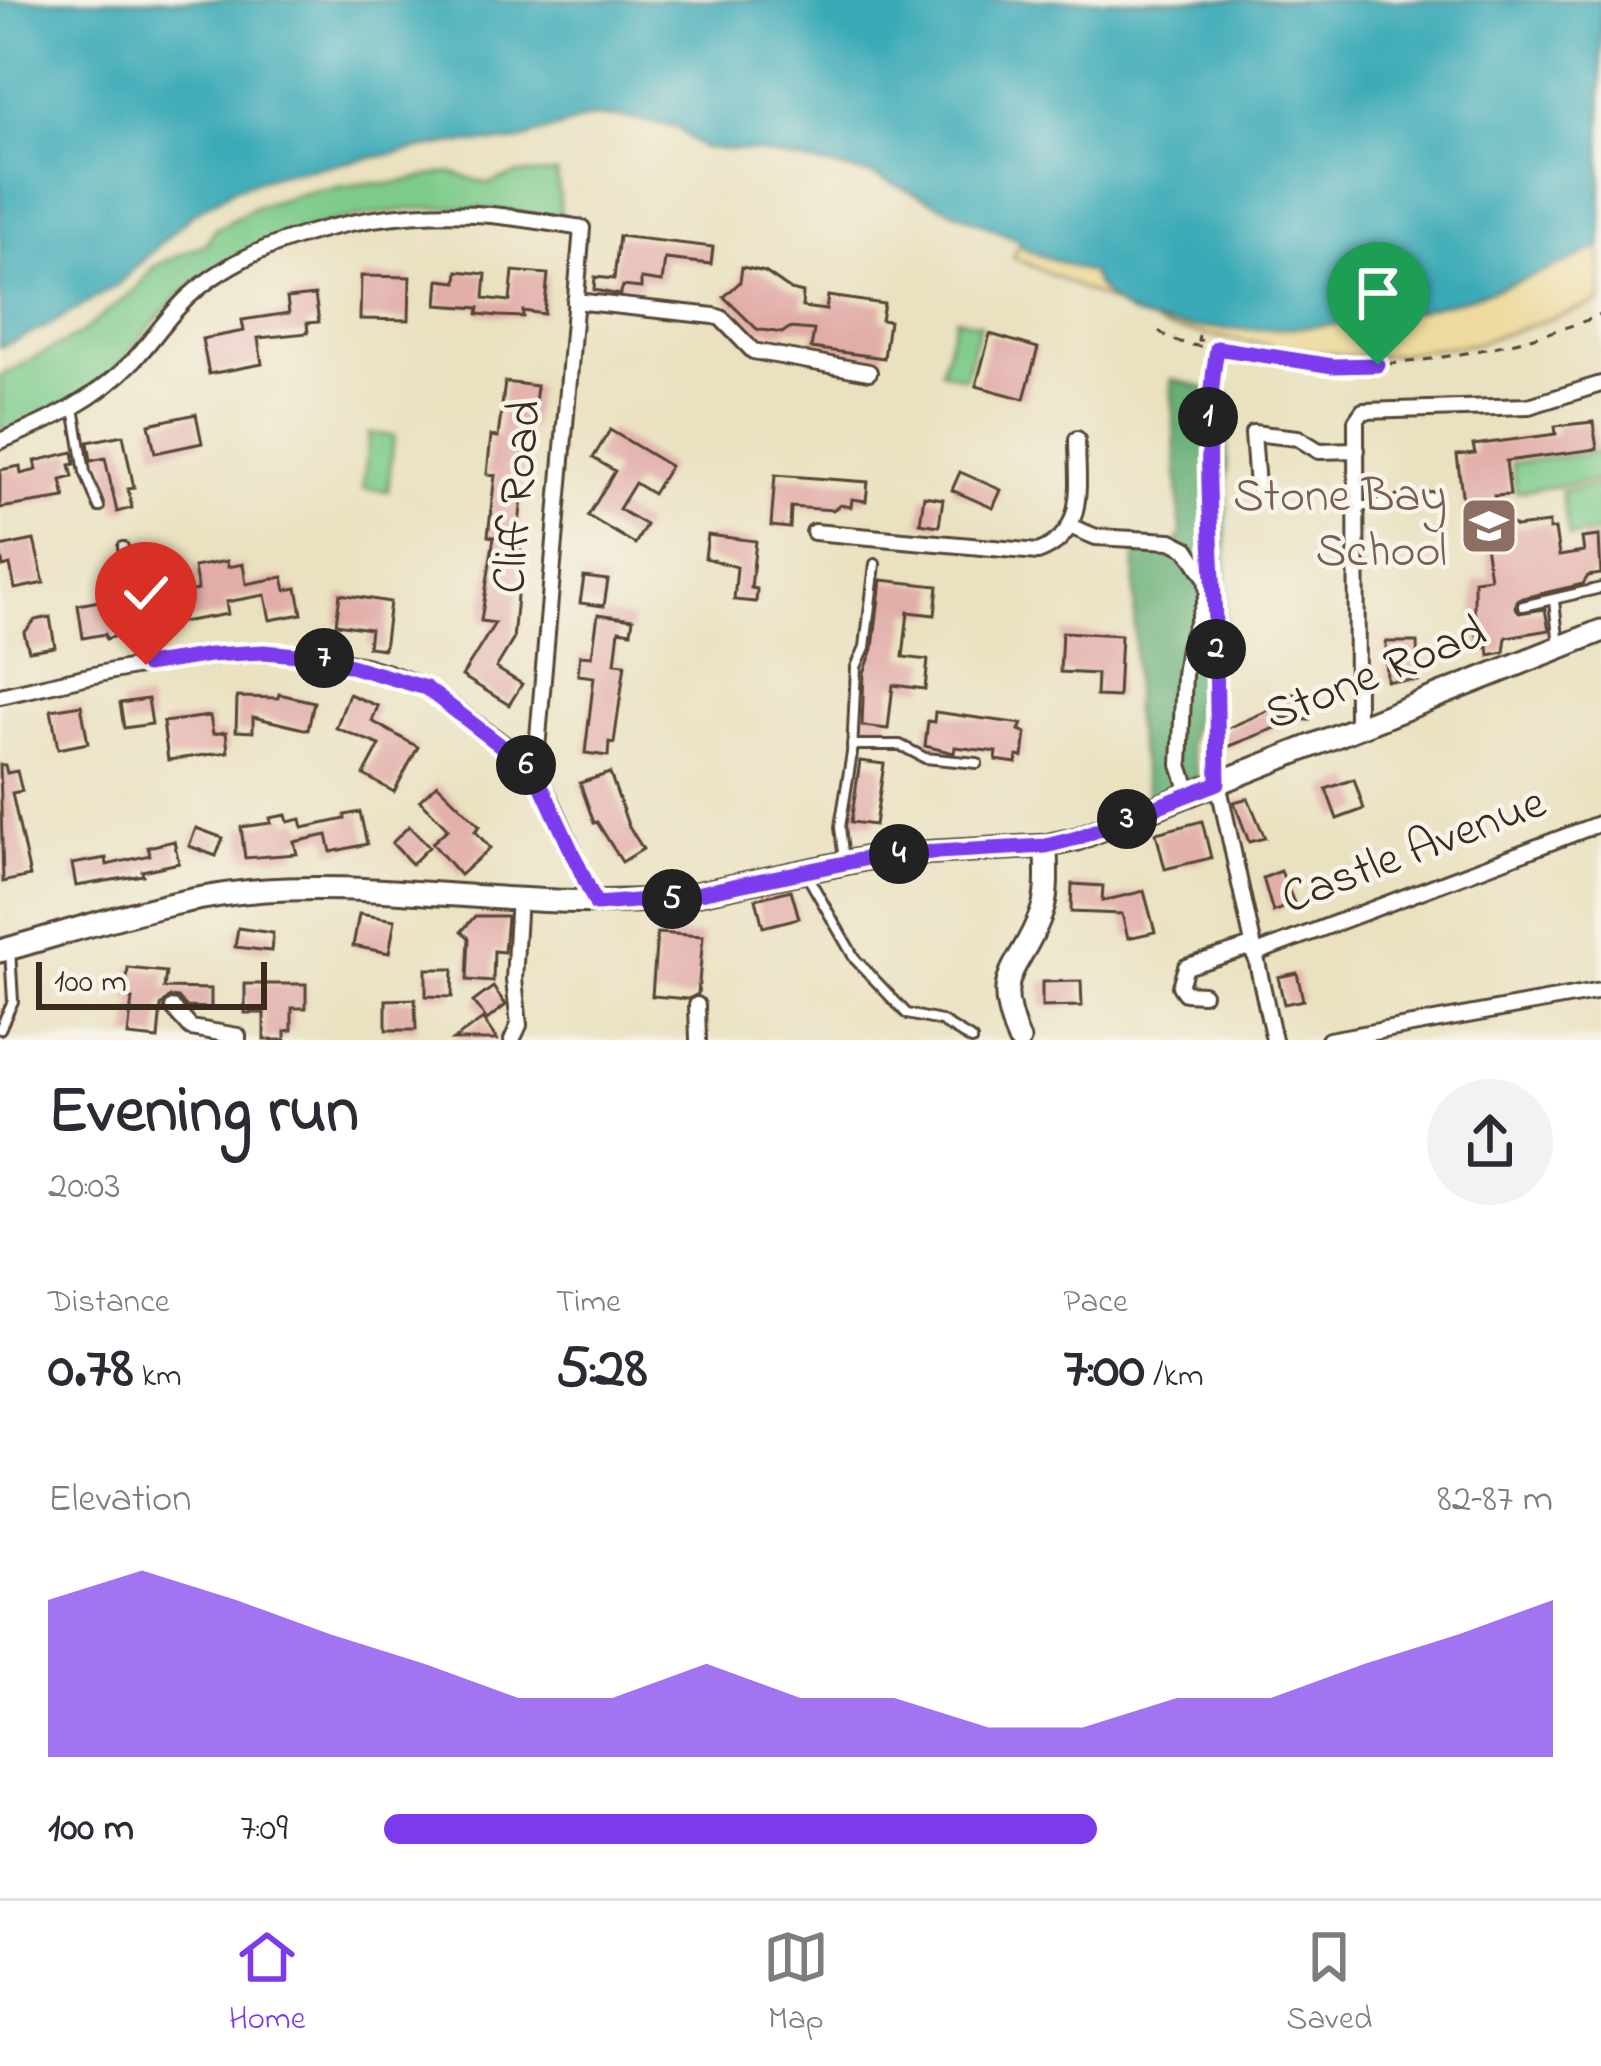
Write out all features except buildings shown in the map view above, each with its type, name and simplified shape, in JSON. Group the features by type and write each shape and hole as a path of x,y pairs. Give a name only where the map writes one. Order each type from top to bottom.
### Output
{"main road":[{"name":"Stone Road","path":"5,950 138,912 244,892 288,889 519,896 596,904 676,898 844,862 925,851 1046,846 1190,795 1601,631"},
{"path":"1019,1040 1005,1008 1005,990 1042,911 1046,846"}],"street":[{"name":"Cliff Road","path":"74,408 119,374 200,288 253,255 300,236 375,220 437,214 488,214 582,228 535,772"},
{"path":"575,301 714,316 753,351 869,373"},
{"path":"1357,726 1356,422 1363,411 1529,406 1601,384"},
{"path":"0,441 74,408"},
{"path":"1257,487 1253,434 1298,438 1319,451 1357,450"},
{"path":"814,532 1038,552 1062,540 1072,527 1077,510 1077,439"},
{"path":"1072,527 1096,537 1171,541 1187,550 1206,578 1208,594 1188,647 1184,675 1180,765 1190,795"},
{"path":"0,696 146,665 264,652 320,657 426,688 535,772 596,904"},
{"path":"1218,783 1274,1040"},
{"name":"Castle Avenue","path":"1203,994 1185,993 1180,986 1186,967 1253,950 1601,823"},
{"path":"512,1040 519,1025 514,980 519,896"},
{"path":"1329,1040 1601,992"},
{"path":"697,1005 703,1029"},
{"path":"173,1008 191,1028 238,1038"}],"lane":[{"path":"74,408 86,472 99,507"},
{"path":"1357,508 1432,497"},
{"path":"123,548 146,665"},
{"path":"844,862 840,826 852,745 856,667 865,647 874,564"},
{"path":"1523,606 1601,588"},
{"path":"1554,600 1559,647"},
{"path":"852,745 900,745 925,758 977,763"},
{"path":"804,870 855,959 907,1014 941,1021 972,1040"},
{"path":"0,1029 13,1000 5,950"}],"path":[{"path":"1159,331 1166,337 1213,348 1333,366 1378,365 1444,358 1601,315"},
{"path":"1199,335 1198,340 1211,342 1213,348 1208,406 1213,575"},
{"path":"1215,608 1218,783"}],"green space":[{"path":"450,172 488,184 518,174 557,173 561,216 418,209 325,224 281,238 240,255 190,287 102,383 0,434 0,376 80,334 137,288 153,267 205,244 216,229 255,207 311,191 390,184"},
{"path":"956,318 980,324 965,378 941,371"},
{"path":"1171,379 1228,394 1225,619 1204,653 1189,746 1199,778 1148,797 1134,720 1135,540 1174,547 1181,535"},
{"path":"369,433 394,436 388,491 363,488"},
{"path":"1601,452 1601,480 1516,492 1512,463"},
{"path":"1601,485 1601,532 1569,537 1561,491"}],"sand":[{"path":"1601,160 1601,302 1474,344 1373,357 1289,349 1166,328 1013,257 1022,238"}],"water":[{"path":"0,0 1601,0 1601,247 1465,299 1370,320 1274,329 1166,324 1114,304 1090,273 1026,250 1018,240 873,175 751,151 703,149 676,127 592,117 515,142 455,143 276,175 235,188 191,215 117,285 46,327 0,347"}],"place":[{"name":"Stone Bay School","path":"1489,526"}],"route":[{"path":"146,665 264,652 320,657 426,688 535,772 596,904 676,898 883,855 1046,846 1218,783 1216,624 1208,512 1208,406 1217,348 1333,366 1378,365"}]}
